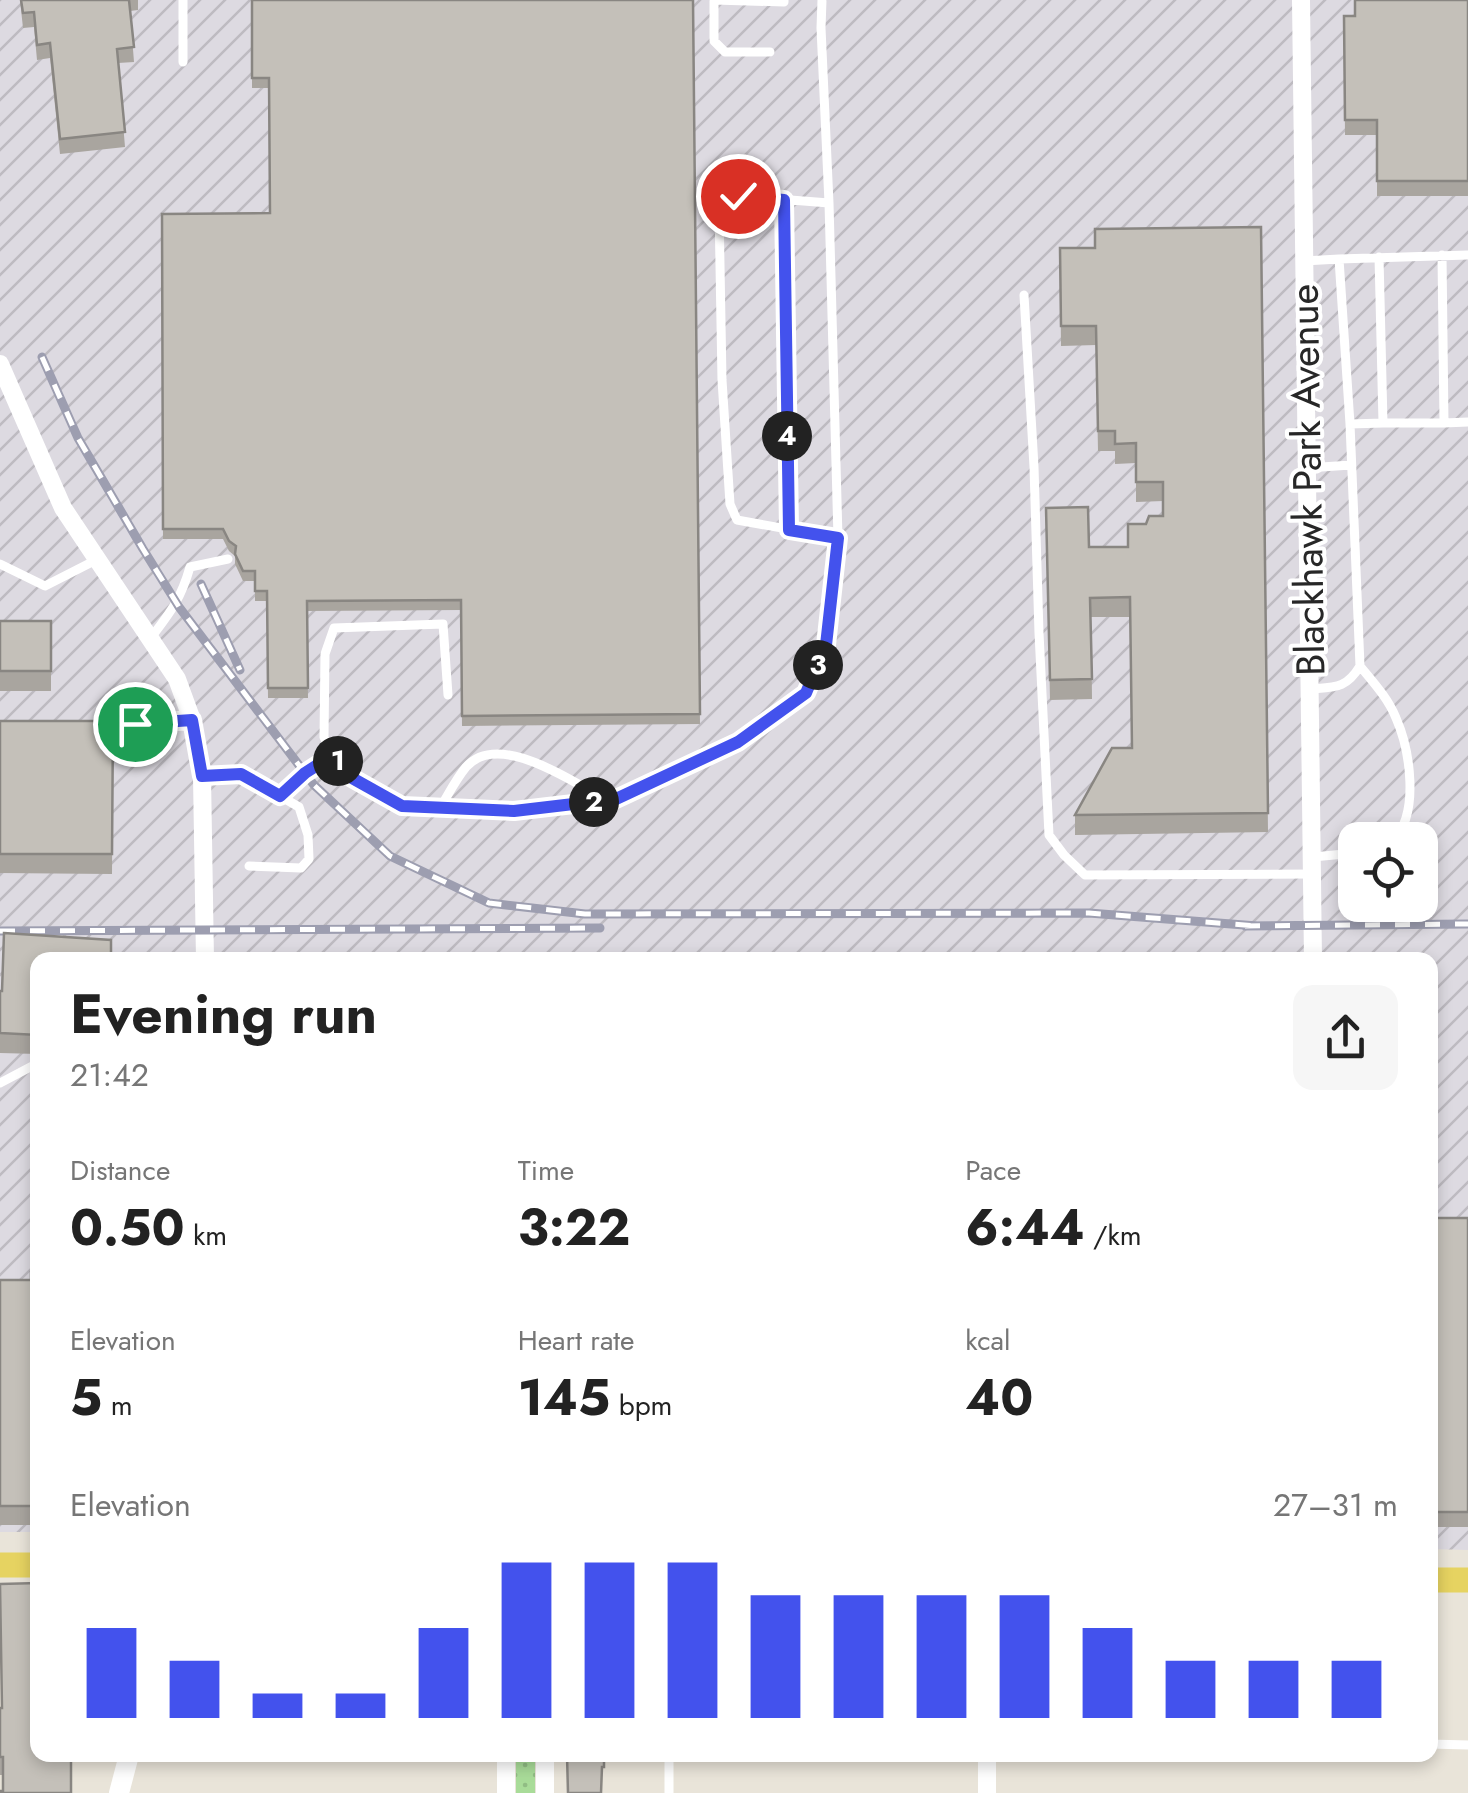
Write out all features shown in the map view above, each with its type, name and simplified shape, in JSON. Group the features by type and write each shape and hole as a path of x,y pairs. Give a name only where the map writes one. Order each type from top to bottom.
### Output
{"main road":[{"path":"0,1565 30,1565"},
{"path":"1438,1580 1468,1580"}],"street":[{"name":"Blackhawk Park Avenue","path":"1301,0 1313,952"},
{"path":"0,364 63,508 177,679 192,720 202,776 206,952"},
{"path":"119,1793 126,1762"},
{"path":"506,1762 506,1793"},
{"path":"545,1762 546,1793"},
{"path":"987,1762 987,1793"}],"lane":[{"path":"183,0 183,62"},
{"path":"770,52 725,52 714,41 714,0 784,0"},
{"path":"448,695 443,624 334,628 325,654 324,737 352,778 402,806 514,811 616,799 738,742 806,693 826,645 838,538 822,0"},
{"path":"829,203 738,196 719,208 722,380 730,504 737,520 838,538"},
{"path":"784,200 789,530"},
{"path":"1304,260 1468,254"},
{"path":"1442,255 1444,423"},
{"path":"1379,258 1383,424"},
{"path":"1310,690 1352,680 1360,666 1340,259"},
{"path":"1024,295 1049,836 1085,875 1312,866 1338,858"},
{"path":"1350,424 1468,422"},
{"path":"1307,468 1352,465"},
{"path":"0,564 45,586 97,559"},
{"path":"150,639 177,603 190,567 228,559"},
{"path":"1360,666 1397,720 1408,759 1410,803 1405,822"},
{"path":"96,725 192,720"},
{"path":"440,808 468,765 482,756 498,754 524,757 608,800"},
{"path":"280,796 333,755"},
{"path":"202,776 241,774 299,808 308,835 309,859 301,868 249,866"},
{"path":"0,1083 30,1067"},
{"path":"1438,1744 1468,1745"},
{"path":"668,1762 669,1793"}],"shaded area":[{"path":"0,0 1468,0 1468,1550 1438,1549 1438,952 30,952 30,1532 0,1532"}],"green space":[{"path":"516,1762 535,1762 535,1793 516,1793"}],"building":[{"path":"21,0 129,0 134,47 117,49 125,132 60,139 50,43 37,45 34,12 23,13"},
{"path":"252,0 693,0 700,714 462,716 461,600 307,601 308,688 268,688 267,591 255,591 255,571 243,571 235,554 236,546 223,529 163,529 162,214 270,213 269,78 252,78"},
{"path":"1355,0 1468,0 1468,181 1377,181 1377,120 1345,120 1344,16 1355,16"},
{"path":"1261,227 1268,813 1075,815 1112,748 1132,748 1130,597 1090,598 1092,679 1050,680 1046,508 1088,507 1089,547 1128,547 1128,524 1146,524 1149,516 1163,516 1163,482 1136,482 1136,443 1115,444 1115,431 1098,431 1096,326 1061,326 1060,248 1095,248 1095,229"},
{"path":"0,621 51,621 51,671 0,671"},
{"path":"0,721 113,721 112,854 0,854"},
{"path":"4,933 111,940 111,952 30,952 30,1035 0,1033"},
{"path":"1438,1218 1468,1218 1468,1512 1438,1512"},
{"path":"0,1280 30,1280 30,1506 0,1506"},
{"path":"30,1583 30,1762 71,1762 71,1793 0,1793 0,1584"},
{"path":"567,1762 604,1762 601,1793 568,1793"}],"railway":[{"path":"42,357 78,438 179,607 314,785 390,856 489,903 585,914 1089,913 1257,926"},
{"path":"201,584 240,670"},
{"path":"1245,926 1468,924"},
{"path":"0,931 600,928"}],"route":[{"path":"135,724 192,720 202,776 241,774 280,796 333,755 352,778 402,806 514,811 616,799 738,742 806,693 826,645 838,538 789,530 784,200 738,196"}]}
